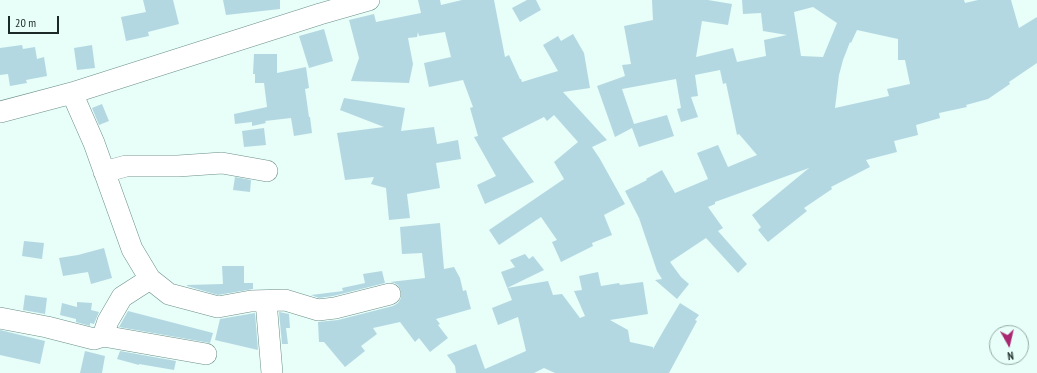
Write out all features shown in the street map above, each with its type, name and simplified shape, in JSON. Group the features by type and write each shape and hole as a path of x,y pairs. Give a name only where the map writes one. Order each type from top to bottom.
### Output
{"street":[{"path":"0,112 72,93 320,14 369,0"},
{"path":"72,93 94,143 132,249 150,279 168,294 218,307 251,301 285,300 318,310 335,308 390,294"},
{"path":"104,172 126,166 178,166 222,163 266,171"},
{"path":"103,336 108,321 122,297 150,279"},
{"path":"266,301 272,373"},
{"path":"0,318 47,327 94,339 103,336 206,354"}],"building":[{"path":"143,0 173,0 179,24 148,32 149,36 126,41 121,17 146,12"},
{"path":"223,0 280,0 280,9 226,15"},
{"path":"418,0 440,0 441,5 462,0 494,0 505,57 509,55 522,82 558,71 543,45 558,36 561,41 573,34 584,53 590,88 563,92 607,140 592,147 625,204 604,215 612,235 592,243 593,246 561,262 552,242 557,240 541,217 499,245 489,230 564,179 554,162 578,142 554,115 547,121 544,117 502,138 534,182 485,204 477,185 496,176 474,137 478,136 470,108 473,107 463,80 429,87 424,63 451,57 445,32 419,36 418,32 417,37 408,38 413,64 409,83 351,81 359,58 349,20 374,14 376,22 421,13"},
{"path":"527,0 536,0 541,10 520,22 512,8"},
{"path":"652,0 708,0 732,4 728,25 702,21 696,57 733,48 737,62 766,56 764,40 787,35 763,31 761,13 743,14 742,0 964,0 965,3 978,0 1011,0 1019,28 1037,17 1037,63 1009,82 1010,84 988,99 966,105 967,107 939,113 940,118 916,125 918,135 894,141 897,152 866,160 870,167 831,187 832,189 804,208 807,211 768,242 758,230 761,227 752,215 809,168 715,202 715,204 708,207 723,228 718,231 747,264 738,273 706,238 670,262 681,277 689,284 677,299 655,280 662,279 657,271 639,218 625,191 647,180 646,179 662,170 675,193 708,179 697,153 718,145 728,167 757,155 739,134 737,135 726,83 723,84 720,70 695,75 698,96 691,97 698,117 681,122 677,109 681,108 676,79 622,89 634,124 667,115 674,136 639,147 632,128 615,137 597,86 625,76 622,65 631,64 624,26 653,20","holes":["813,7 837,23 823,57 801,56 794,12","857,30 898,39 898,60 905,60 910,84 887,89 889,96 835,108 839,75 843,60 850,42 851,43"]},
{"path":"324,29 333,61 309,68 299,36"},
{"path":"22,45 23,49 35,47 37,59 44,57 47,76 26,80 27,83 10,86 8,74 0,75 0,48"},
{"path":"92,45 95,68 77,70 74,48"},
{"path":"254,54 277,54 277,73 306,67 309,88 305,89 312,133 294,136 291,118 265,121 266,123 252,126 252,122 235,124 234,114 267,107 264,83 255,83 255,74 253,74"},
{"path":"344,98 405,108 401,131 434,127 437,144 458,140 461,159 436,163 440,188 407,194 410,218 389,220 386,188 371,184 374,177 345,180 337,133 384,127 340,110"},
{"path":"102,104 109,121 99,125 92,108"},
{"path":"264,128 266,145 244,147 242,131"},
{"path":"235,177 251,180 250,192 233,190"},
{"path":"440,223 444,269 454,267 460,278 463,291 466,290 471,309 436,319 440,324 438,325 448,338 430,352 419,338 415,342 400,322 373,328 377,334 361,346 365,351 345,367 324,342 319,342 318,322 338,320 393,306 398,303 401,298 401,291 398,285 390,282 425,278 422,253 402,254 400,227"},
{"path":"24,241 44,243 42,259 22,256"},
{"path":"104,248 112,278 91,284 88,272 63,276 59,258"},
{"path":"525,254 529,259 533,256 544,270 507,288 501,272 515,267 510,260"},
{"path":"222,266 244,266 244,283 253,283 253,289 218,295 187,286 223,284"},
{"path":"382,271 385,283 333,296 319,298 311,295 343,291 342,288 365,283 363,274"},
{"path":"598,272 601,286 619,283 620,285 643,282 648,314 610,320 628,330 630,342 653,347 653,349 680,303 699,315 695,320 697,321 669,373 555,373 544,368 534,373 456,373 455,366 447,355 476,344 485,369 526,351 518,317 498,325 492,308 512,300 507,288 548,281 553,295 562,294 580,318 585,316 574,291 582,290 579,276"},
{"path":"25,295 47,298 45,314 23,310"},
{"path":"77,302 92,303 91,310 99,312 94,324 90,323 90,326 76,322 76,319 60,315 62,303 77,307"},
{"path":"128,311 213,333 210,343 119,327"},
{"path":"279,312 289,314 290,328 286,328 288,344 282,344"},
{"path":"255,313 258,350 215,340 220,319"},
{"path":"0,330 45,341 40,364 0,355"},
{"path":"85,351 105,356 102,373 80,373"},
{"path":"120,351 176,361 174,370 139,365 117,359"}]}
